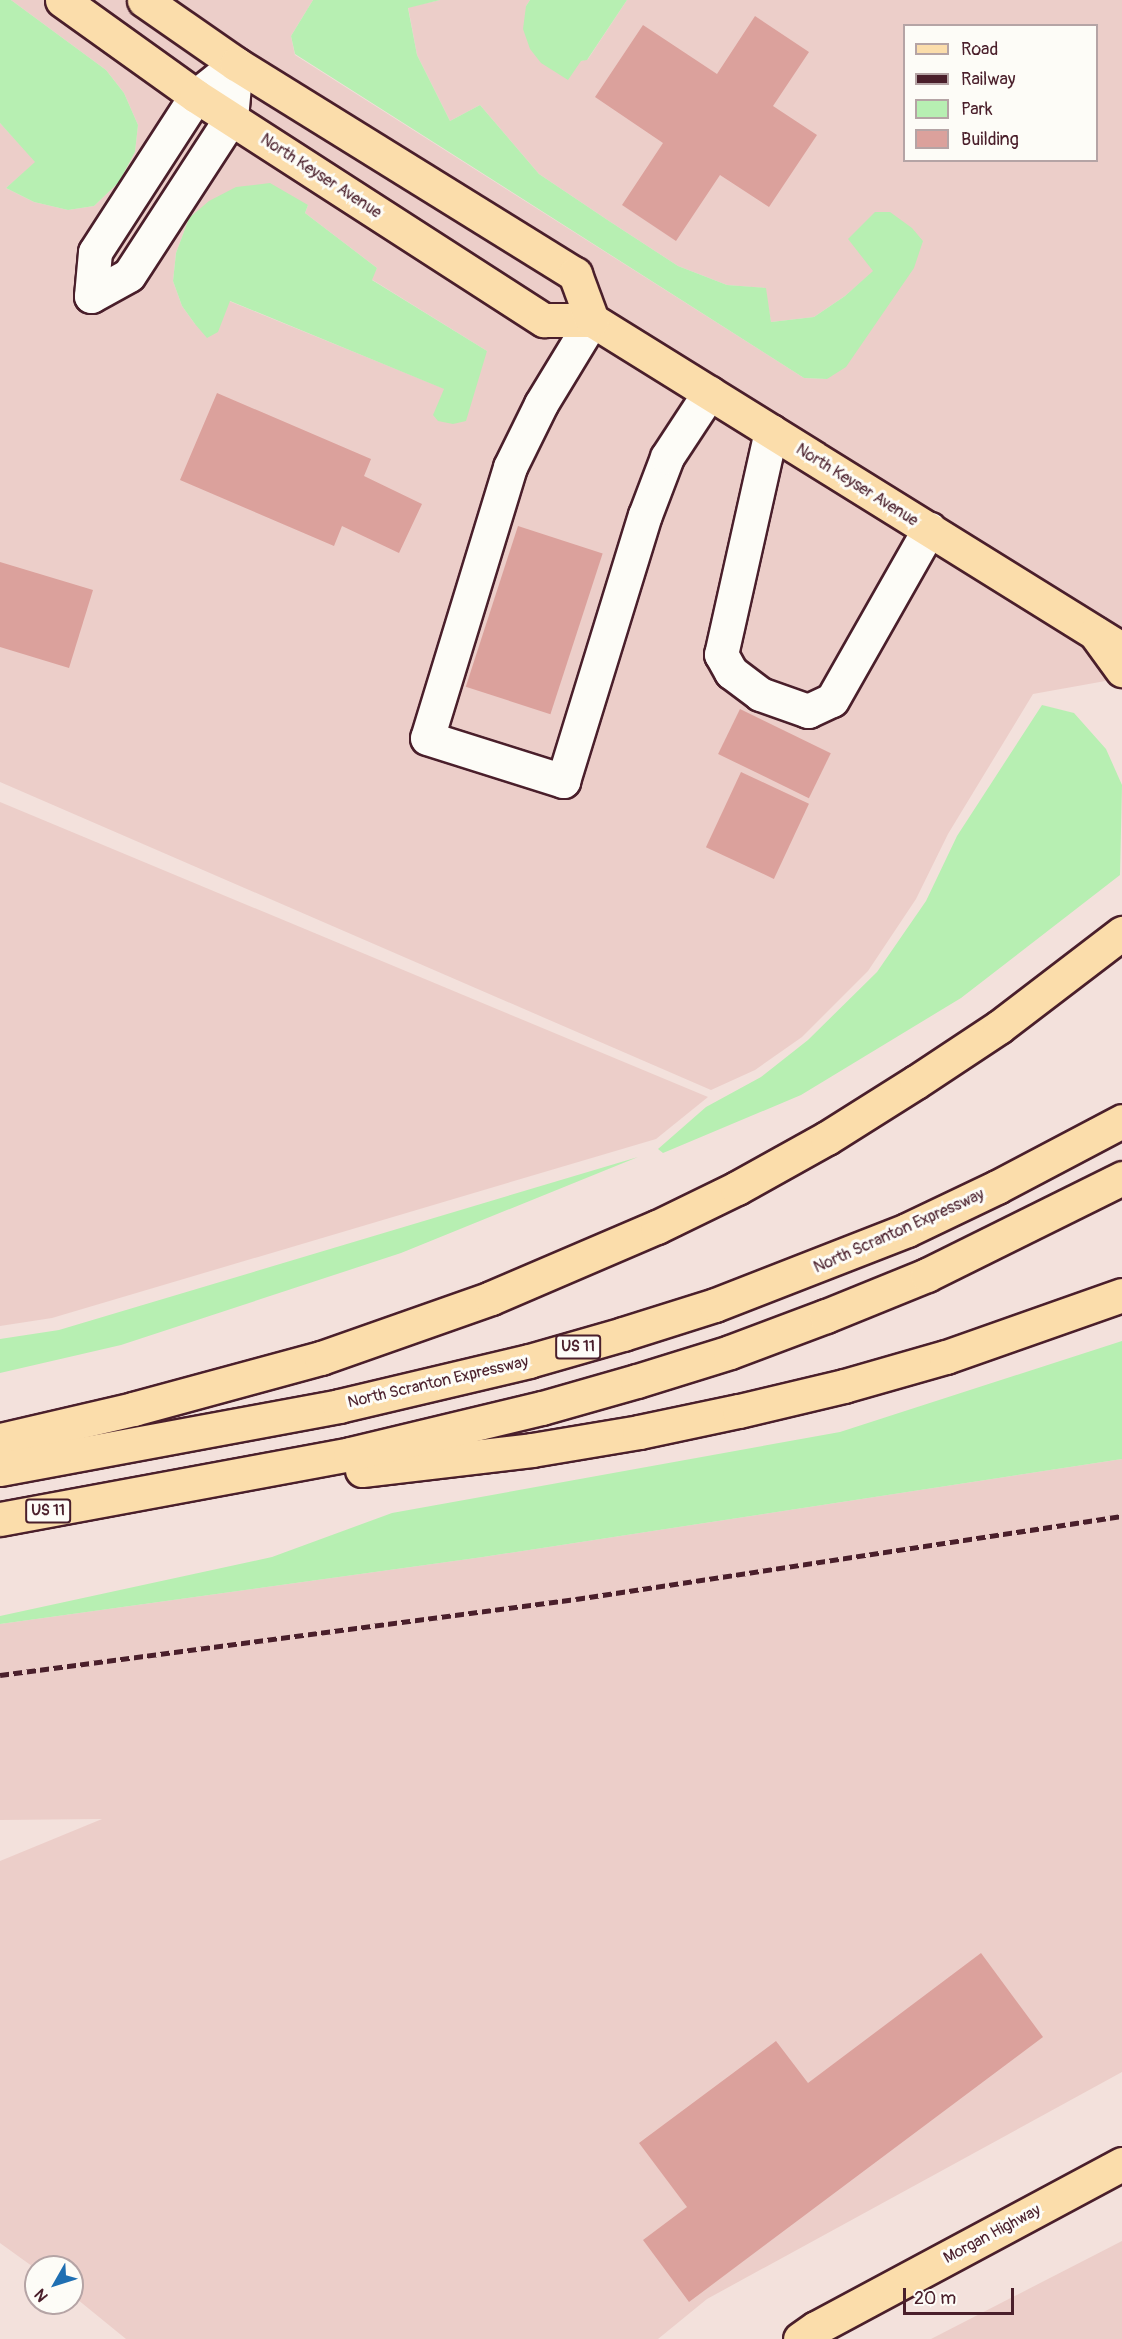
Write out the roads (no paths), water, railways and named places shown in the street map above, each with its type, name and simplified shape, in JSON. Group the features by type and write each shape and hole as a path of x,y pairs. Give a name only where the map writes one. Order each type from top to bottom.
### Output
{"main road":[{"name":"North Keyser Avenue","path":"62,0 196,96 544,320 592,320 1109,641"},
{"path":"144,0 236,64 575,274 592,320"},
{"path":"1109,641 1122,670"},
{"path":"0,1440 190,1395 321,1358 491,1298 627,1241 737,1188 827,1138 916,1083 999,1027 1122,933"},
{"name":"North Scranton Expressway","path":"0,1470 339,1406 529,1361 623,1334 715,1305 907,1230 997,1188 1122,1121"},
{"name":"US 11","path":"0,1519 350,1454 531,1411 637,1381 730,1352 927,1275 1019,1232 1122,1178"},
{"path":"95,1502 532,1450 639,1432 844,1386 968,1350 1122,1295"},
{"name":"Morgan Highway","path":"800,2339 816,2328 1122,2164"}],"lane":[{"path":"236,64 231,118 129,275 91,296 95,252 196,96 236,64"},
{"path":"592,320 541,404 510,467 426,738 563,781 645,515 667,456 709,393"},
{"path":"771,431 721,654 731,672 760,694 808,711 831,700 929,529"}],"railway":[{"path":"0,1675 576,1599 1122,1516"}]}
